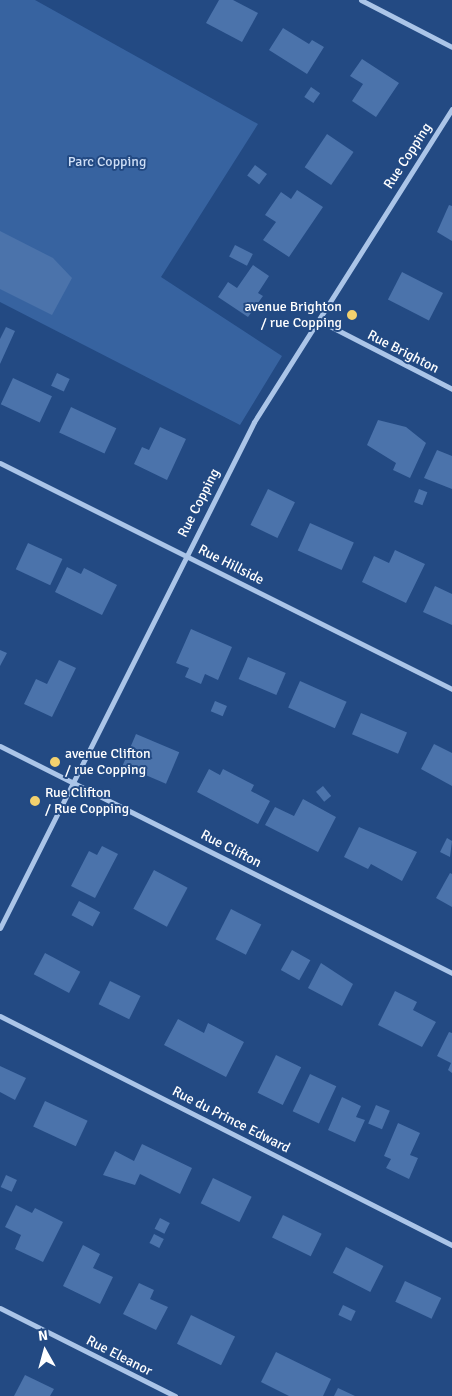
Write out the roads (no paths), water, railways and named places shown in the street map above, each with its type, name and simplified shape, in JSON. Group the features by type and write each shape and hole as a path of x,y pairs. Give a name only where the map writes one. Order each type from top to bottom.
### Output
{"street":[{"path":"361,0 452,47"},
{"name":"Rue Copping","path":"0,928 185,554 254,422 452,109"},
{"name":"Rue Brighton","path":"318,320 452,390"},
{"name":"Rue Hillside","path":"0,463 452,689"},
{"name":"Rue Clifton","path":"0,746 452,973"},
{"name":"Rue du Prince Edward","path":"0,1016 452,1245"},
{"name":"Rue Eleanor","path":"0,1308 175,1396"}],"place":[{"name":"avenue Brighton / rue Copping","path":"352,315"},
{"name":"avenue Clifton / rue Copping","path":"55,762"},
{"name":"Rue Clifton / Rue Copping","path":"35,801"}],"park label":[{"name":"Parc Copping","path":"107,162"}]}
